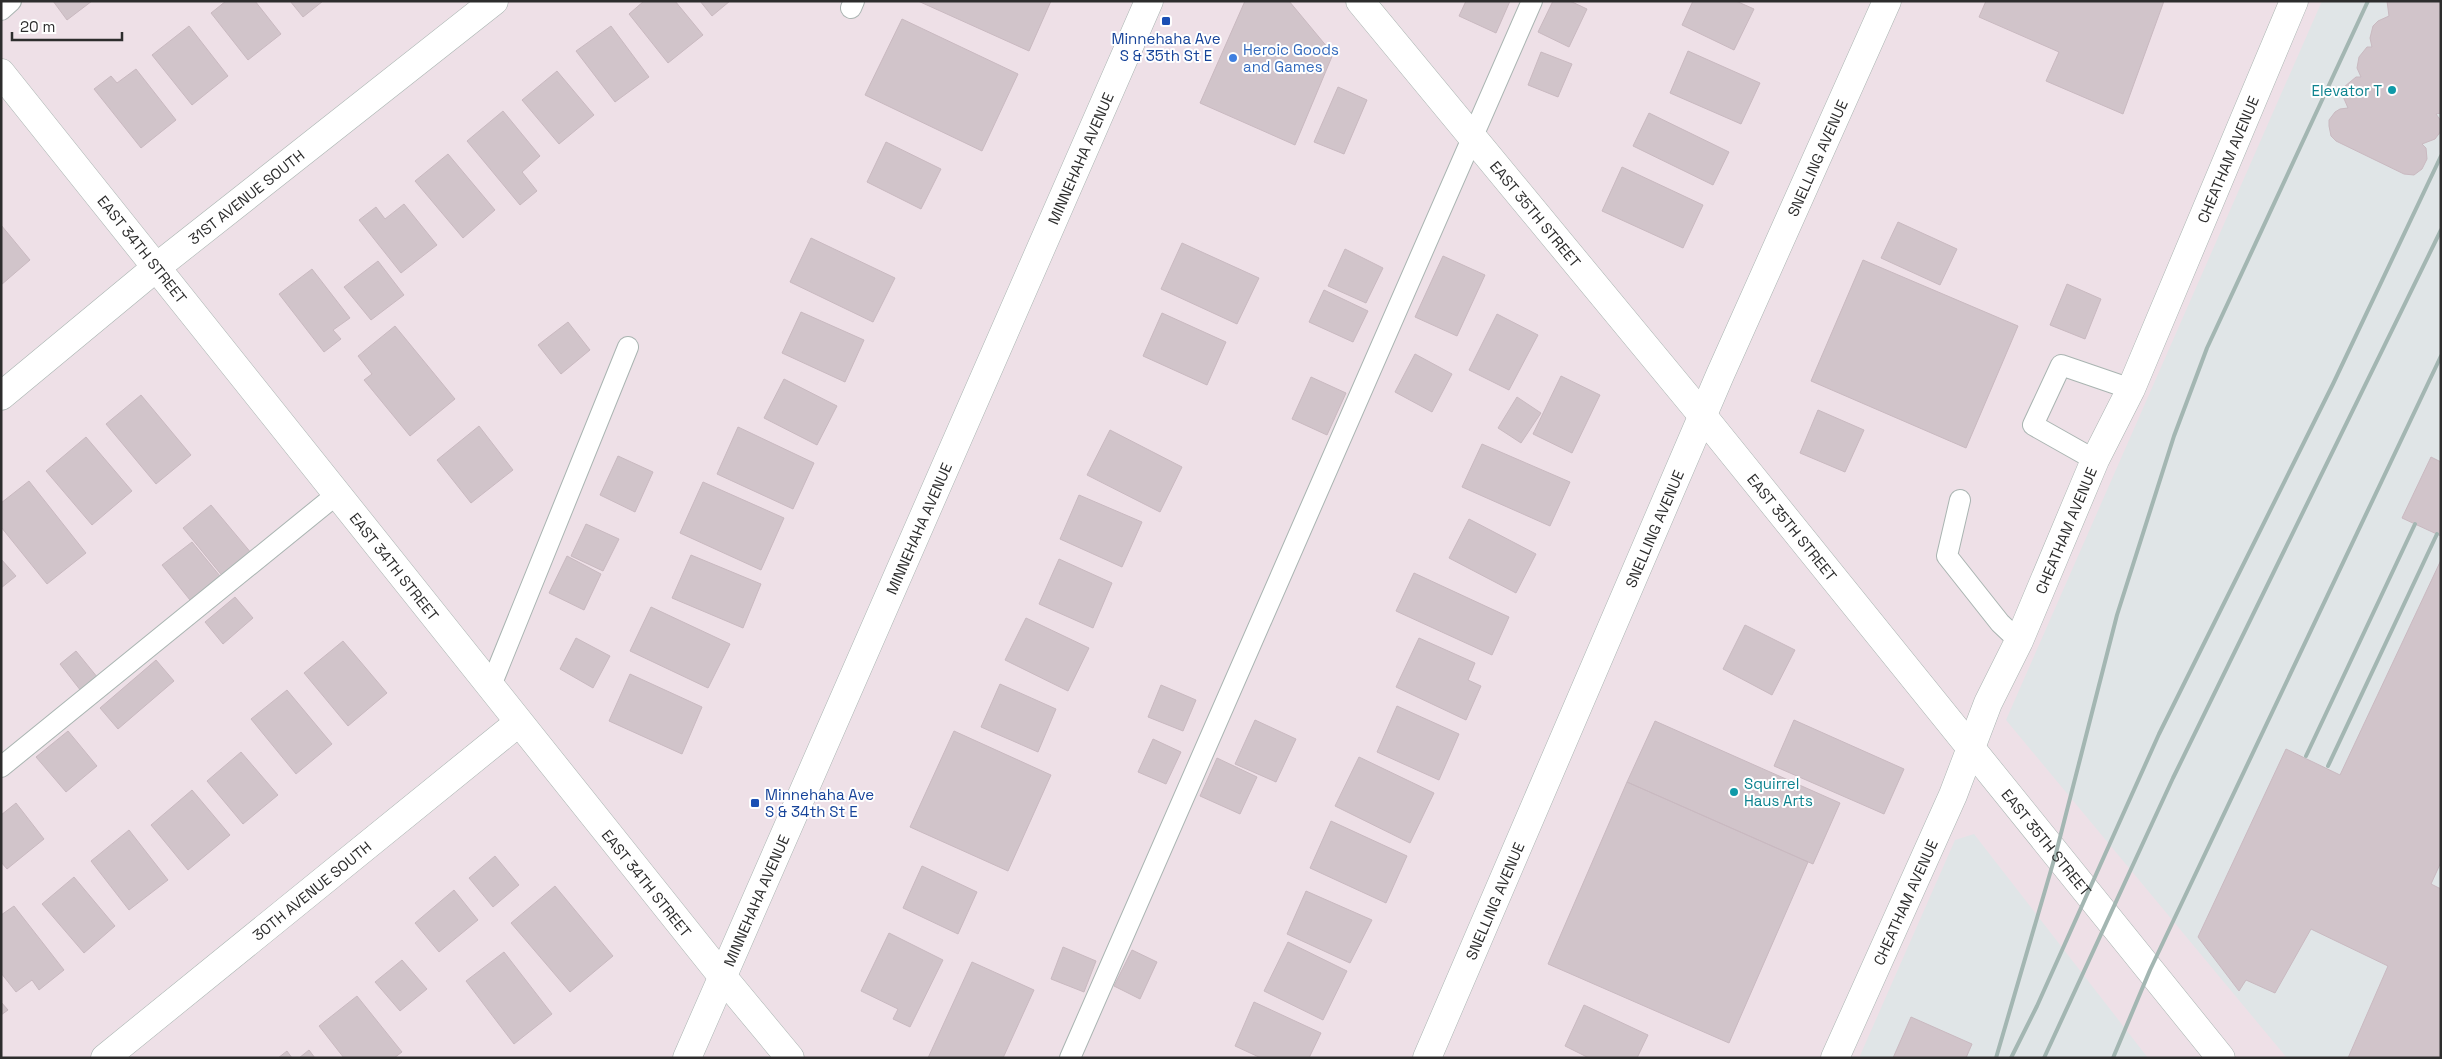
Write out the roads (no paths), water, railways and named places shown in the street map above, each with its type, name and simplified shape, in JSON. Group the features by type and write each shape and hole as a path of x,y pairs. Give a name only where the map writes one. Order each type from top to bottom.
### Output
{"street":[{"name":"31ST AVENUE SOUTH","path":"1,396 158,266 494,1"},
{"name":"MINNEHAHA AVENUE","path":"687,1058 1149,1"},
{"name":"EAST 35TH STREET","path":"1360,1 1702,415 2221,1058"},
{"name":"SNELLING AVENUE","path":"1427,1058 1702,415 1887,1"},
{"name":"CHEATHAM AVENUE","path":"1835,1058 1953,795 1988,703 2019,641 2095,460 2131,389 2294,1"},
{"name":"EAST 34TH STREET","path":"1,73 158,266 336,495 518,723 790,1058"},
{"name":"30TH AVENUE SOUTH","path":"105,1058 518,723"}],"lane":[{"path":"1,10 11,1"},
{"path":"1070,1058 1532,1"},
{"path":"490,688 628,347"},
{"path":"2095,460 2033,425 2061,365 2131,389"},
{"path":"1,766 336,495"},
{"path":"1960,500 1947,556 2000,623 2019,641"}],"railway":[{"path":"1996,1058 2056,853 2117,615 2174,436 2207,348 2368,1"},
{"path":"2011,1058 2037,1006 2159,734 2333,384 2441,156"},
{"path":"2044,1058 2173,778 2441,230"},
{"path":"2113,1058 2150,970 2441,356"},
{"path":"2306,756 2415,524"},
{"path":"2328,766 2437,534"}],"place":[{"name":"Minnehaha Ave S & 35th St E","path":"1166,21"},
{"name":"Heroic Goods and Games","path":"1233,58"},
{"name":"Elevator T","path":"2392,90"},
{"name":"Squirrel Haus Arts","path":"1734,792"},
{"name":"Minnehaha Ave S & 34th St E","path":"755,803"}]}
